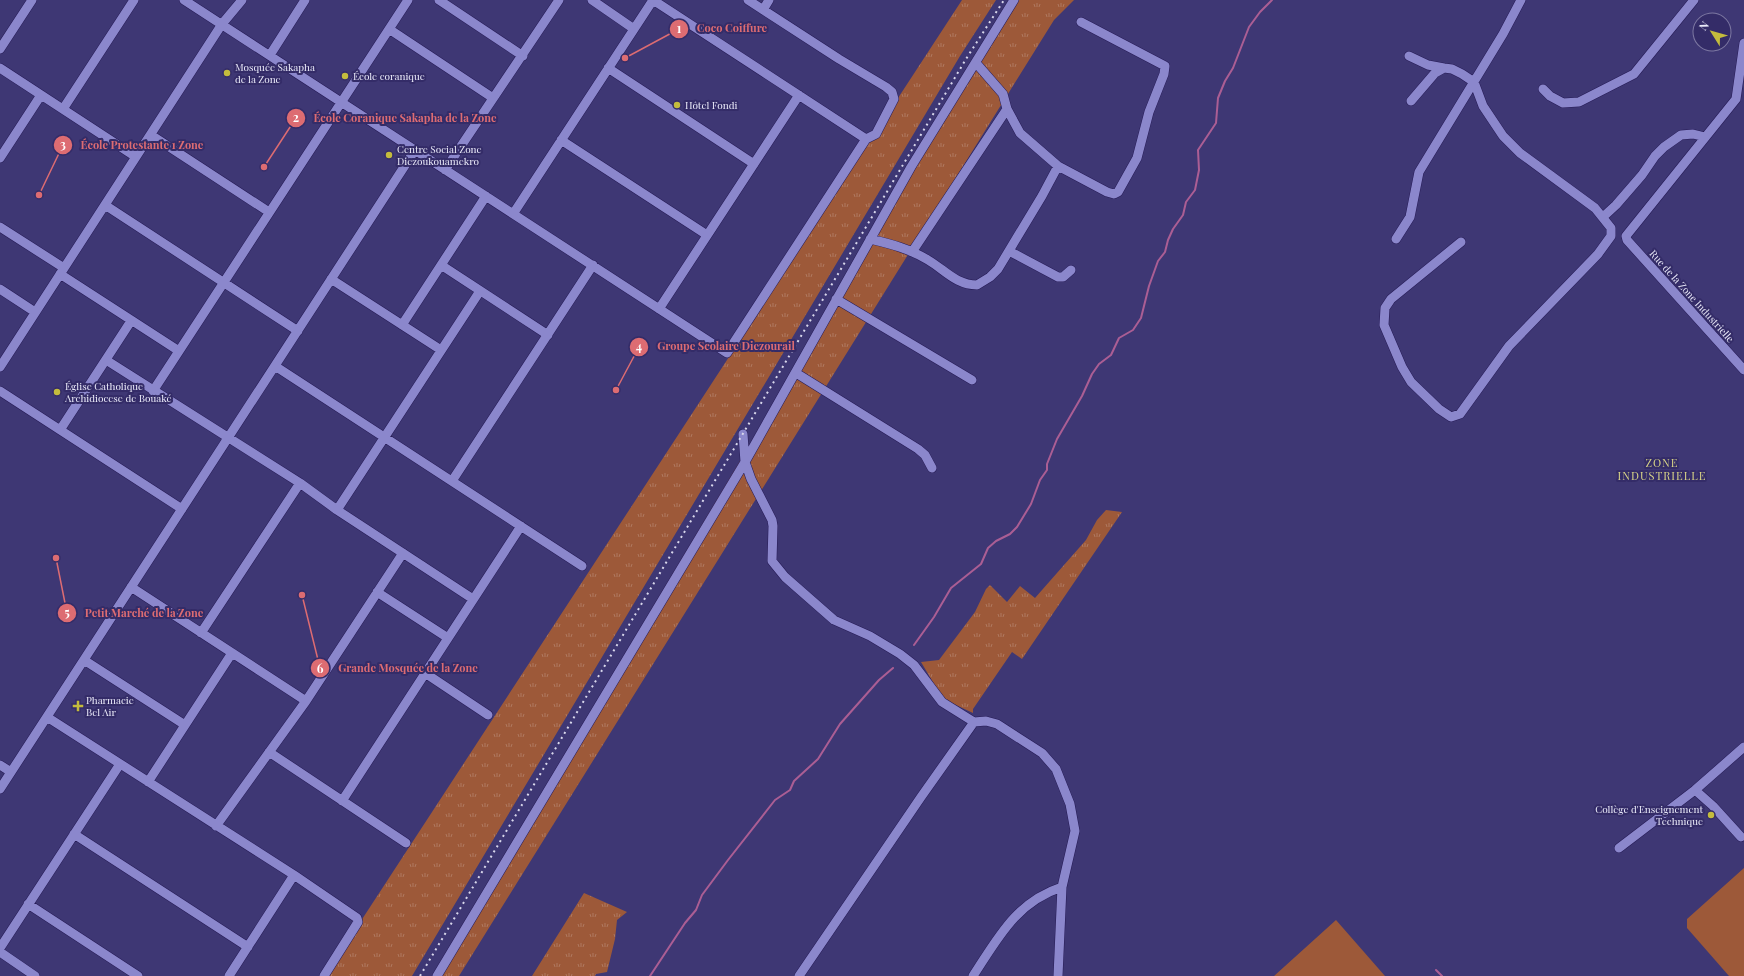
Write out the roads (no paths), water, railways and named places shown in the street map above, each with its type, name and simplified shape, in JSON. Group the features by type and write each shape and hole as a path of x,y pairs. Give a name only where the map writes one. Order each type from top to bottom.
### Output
{"street":[{"path":"0,49 32,0"},
{"path":"63,109 134,0"},
{"path":"184,0 727,353 866,140 876,134 894,99 892,92 748,0"},
{"path":"0,367 222,24 242,0"},
{"path":"270,55 305,0"},
{"path":"153,391 408,0"},
{"path":"439,0 523,56"},
{"path":"445,170 523,56 559,0"},
{"path":"592,0 634,29"},
{"path":"513,214 653,0 866,140"},
{"path":"763,10 769,0"},
{"path":"437,976 745,462 796,374 870,239 1014,0"},
{"path":"1396,239 1410,217 1419,172 1474,82 1521,0"},
{"path":"1543,88 1550,96 1563,103 1579,102 1634,74 1694,0"},
{"path":"976,63 1003,94 1007,109 1020,133 1058,166 1107,192 1114,194 1118,192 1137,158 1151,104 1164,74 1165,66 1081,22"},
{"path":"389,29 493,98"},
{"path":"1603,217 1616,205 1664,147 1681,135 1693,134 1705,137 1740,102 1744,43"},
{"path":"1409,56 1428,65 1452,69 1474,82 1483,106 1503,136 1520,153 1595,208 1611,228 1611,236 1598,254 1509,346 1460,414 1451,417 1439,409 1411,382 1402,367 1384,325 1385,308 1391,299 1461,242"},
{"path":"0,68 136,157"},
{"path":"608,68 754,164"},
{"path":"1411,101 1434,73 1444,68"},
{"path":"0,158 41,95"},
{"path":"659,308 799,95"},
{"path":"912,252 1007,109"},
{"path":"150,135 270,212"},
{"name":"Rue de la Zone Industrielle","path":"1705,137 1626,236 1627,240 1744,370"},
{"path":"561,140 707,235"},
{"path":"0,789 415,150"},
{"path":"870,239 900,246 928,260 960,282 976,285 990,277 1009,251 1058,166"},
{"path":"402,325 486,196"},
{"path":"105,205 298,331"},
{"path":"0,227 131,320 179,351"},
{"path":"1009,251 1058,277 1063,277 1071,270"},
{"path":"441,265 548,335"},
{"path":"452,481 593,265"},
{"path":"331,279 441,350"},
{"path":"0,289 35,312"},
{"path":"337,510 480,290"},
{"path":"836,299 972,380"},
{"path":"60,430 131,320"},
{"path":"106,360 228,437 473,599"},
{"path":"275,366 582,566"},
{"path":"796,374 918,449 925,455 932,468"},
{"path":"0,391 182,509"},
{"path":"743,434 745,462 751,479 772,520 774,530 771,553 772,561 785,576 834,620 870,636 900,654 914,665 942,702 974,722 986,721 998,724 1042,753 1056,769 1070,804 1075,831 1062,887 1058,976"},
{"path":"201,633 300,484"},
{"path":"342,801 521,526"},
{"path":"216,826 306,701 403,553"},
{"path":"131,587 306,701"},
{"path":"377,592 448,638"},
{"path":"148,782 232,653"},
{"path":"84,660 185,725"},
{"path":"425,673 488,715"},
{"path":"47,716 294,875 358,920 324,976"},
{"path":"799,976 974,722"},
{"path":"1619,848 1695,790 1744,748"},
{"path":"269,752 406,843"},
{"path":"0,948 120,764"},
{"path":"0,765 11,772"},
{"path":"1695,790 1712,806 1740,837"},
{"path":"74,834 248,947"},
{"path":"229,976 294,875"},
{"path":"974,976 1007,926 1020,911 1047,892 1062,887"},
{"path":"28,904 138,976"},
{"path":"0,952 35,976"}],"waterway":[{"path":"914,645 934,617 951,588 981,564 988,548 996,541 1010,534 1017,527 1031,504 1040,480 1047,470 1047,464 1057,439 1082,396 1092,374 1099,364 1111,355 1119,338 1133,330 1141,318 1149,286 1158,261 1165,252 1173,229 1183,215 1186,202 1195,190 1199,170 1198,150 1216,123 1218,98 1225,81 1233,68 1249,27 1260,12 1272,0"},
{"path":"650,976 685,923 696,910 702,895 775,800 790,790 794,781 818,759 840,724 879,680 893,668"},
{"path":"1436,970 1442,976"}],"railway":[{"path":"420,976 966,59 1004,0"}],"place":[{"name":"Coco Coiffure","path":"625,58"},
{"name":"Mosquée Sakapha de la Zone","path":"227,73"},
{"name":"École coranique","path":"345,76"},
{"name":"Hôtel Fondi","path":"677,105"},
{"name":"Centre Social Zone Diezoukouamekro","path":"389,155"},
{"name":"École Coranique Sakapha de la Zone","path":"264,167"},
{"name":"École Protestante 1 Zone","path":"39,195"},
{"name":"Groupe Scolaire Diezourail","path":"616,390"},
{"name":"Église Catholique Archidiocese de Bouaké","path":"57,392"},
{"name":"Petit Marché de la Zone","path":"56,558"},
{"name":"Grande Mosquée de la Zone","path":"302,595"},
{"name":"Pharmacie Bel Air","path":"78,706"},
{"name":"Collège d'Enseignement Technique","path":"1711,815"}],"district":[{"name":"ZONE INDUSTRIELLE","path":"1662,468"}]}
